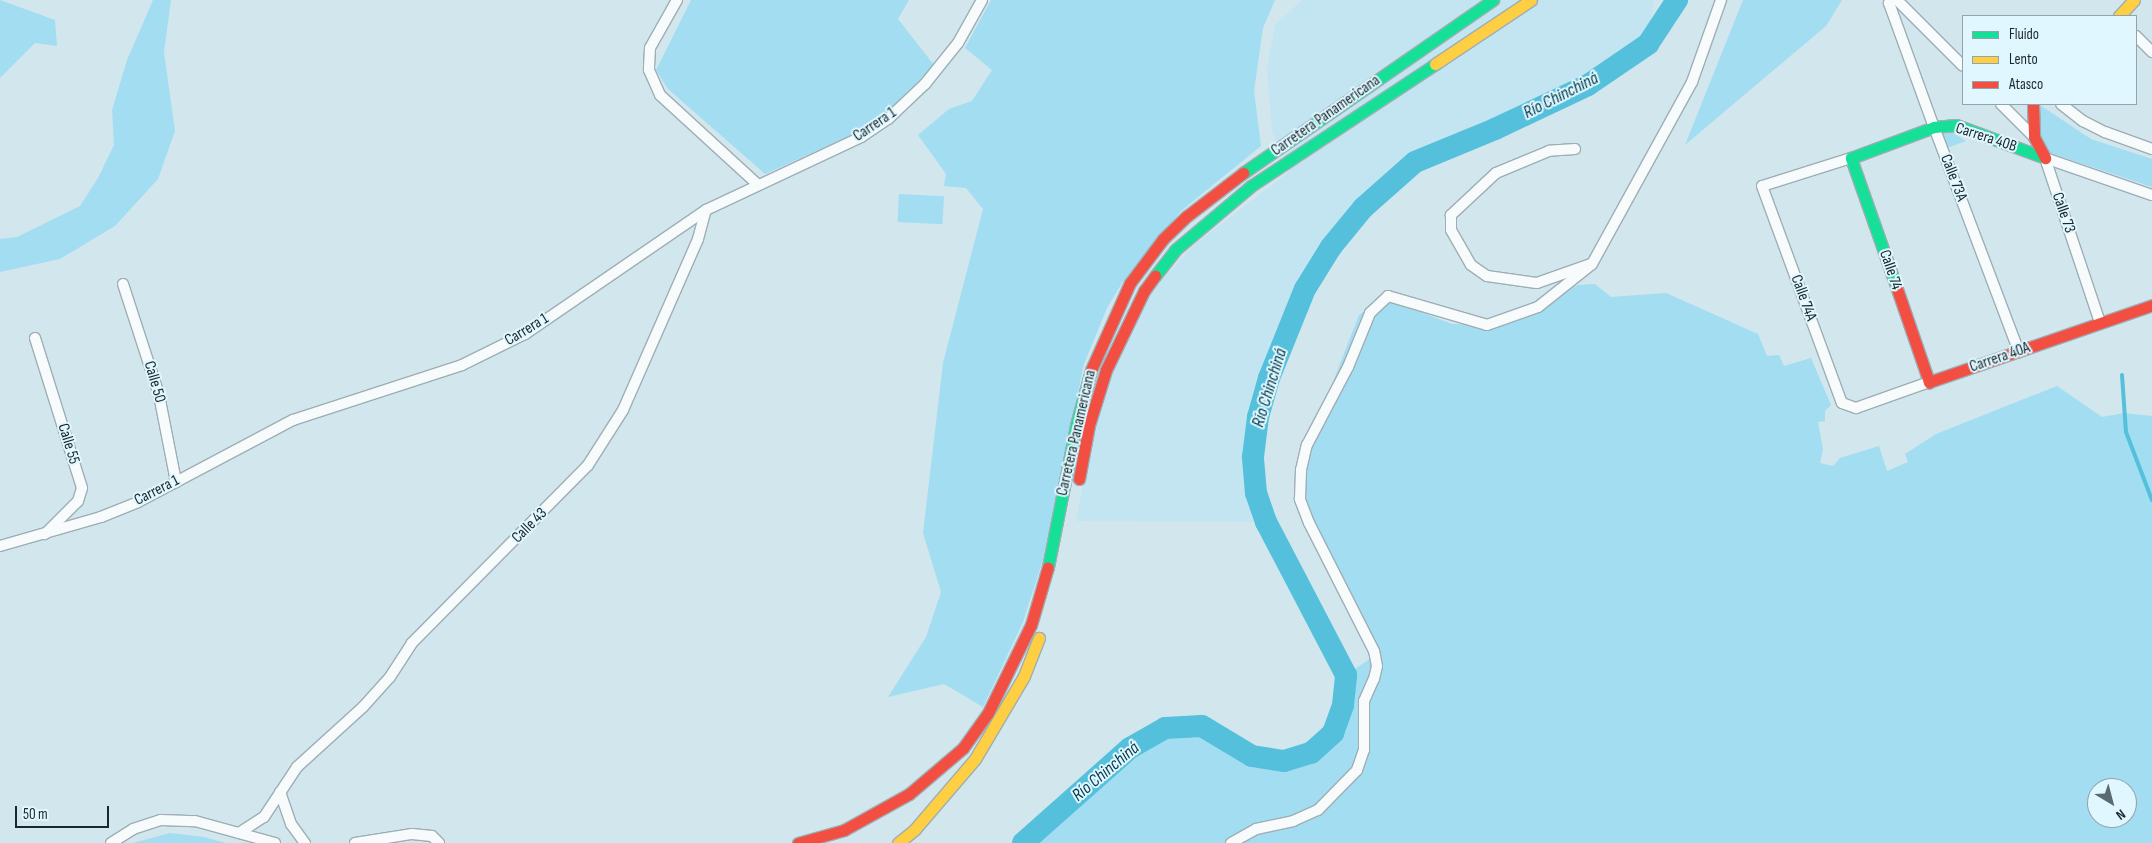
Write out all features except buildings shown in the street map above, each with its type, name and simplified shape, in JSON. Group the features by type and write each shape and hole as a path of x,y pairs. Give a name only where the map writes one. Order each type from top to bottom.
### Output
{"main road":[{"name":"Carretera Panamericana","path":"798,843 844,830 909,794 963,748 988,713 1031,625 1049,565 1076,425 1092,366 1115,311 1144,262 1187,216 1234,180 1493,0"},
{"name":"Carretera Panamericana","path":"1076,492 1089,425 1106,370 1144,291 1175,250 1251,186 1531,0"},
{"path":"2120,15 2134,0"},
{"name":"Calle 73","path":"2033,105 2034,137 2044,158"},
{"name":"Carrera 40B","path":"1851,158 1934,127 1956,125 2044,158"},
{"name":"Calle 74","path":"1851,158 1929,382"},
{"name":"Carrera 40A","path":"1929,382 2152,305"},
{"path":"898,843 952,789 1000,722 1024,676 1043,629 1066,541"}],"street":[{"path":"677,0 650,48 648,70 660,95 757,184"},
{"name":"Carrera 1","path":"0,546 43,536 101,517 176,482 293,420 462,365 525,334 706,210 757,184 861,137 888,119 925,84 958,43 982,0"},
{"path":"1474,13 1481,0"},
{"path":"1231,843 1256,829 1293,821 1318,810 1357,770 1364,750 1364,701 1374,679 1376,666 1374,651 1309,523 1300,499 1301,470 1307,445 1348,367 1370,313 1388,296 1487,325 1538,307 1592,264 1692,82 1721,0"},
{"path":"1892,1 1962,65"},
{"name":"Calle 73A","path":"1892,1 1934,127 2020,352"},
{"path":"2137,37 2152,52"},
{"path":"2002,105 2034,137"},
{"path":"2062,105 2083,121 2105,132 2152,148"},
{"path":"1575,149 1549,151 1496,173 1452,215 1452,230 1471,265 1487,276 1537,283 1584,264 1592,264"},
{"name":"Carrera 40B","path":"1762,186 1851,158"},
{"name":"Carrera 40B","path":"2044,158 2152,195"},
{"name":"Calle 73","path":"2044,158 2100,322"},
{"name":"Calle 74A","path":"1762,186 1842,403 1847,408"},
{"name":"Calle 43","path":"240,833 264,817 297,767 363,707 390,677 412,643 588,465 623,410 698,238 706,210"},
{"name":"Calle 50","path":"122,284 159,396 176,482"},
{"name":"Calle 55","path":"35,338 82,488 78,501 43,536"},
{"name":"Carrera 40A","path":"1847,408 1856,408 1929,382"},
{"path":"280,792 290,824 306,843"},
{"path":"110,843 132,829 162,820 195,821 275,843"},
{"path":"355,843 412,834 432,836 439,843"}],"shaded area":[{"path":"0,0 55,20 57,46 35,43 0,78"},
{"path":"153,0 171,0 164,52 175,131 158,179 115,226 60,259 0,272 0,239 17,237 80,206 98,178 114,145 112,110 127,60"},
{"path":"691,0 909,0 898,19 934,65 886,114 859,132 765,174 668,89 656,70"},
{"path":"991,0 1275,0 1263,28 1254,91 1261,146 1181,211 1122,283 1107,308 1084,364 1043,560 1023,622 983,707 944,684 888,697 926,637 941,592 923,533 943,363 983,209 966,188 944,186 946,174 918,135 949,109 972,101 992,70 965,48"},
{"path":"1302,0 1654,0 1648,44 1625,62 1588,85 1542,107 1415,162 1363,208 1331,247 1305,289 1269,378 1258,417 1253,457 1256,493 1266,522 1076,521 1093,431 1122,345 1151,293 1194,245 1290,171 1272,132 1267,68 1275,25"},
{"path":"1743,0 1842,0 1826,26 1685,145"},
{"path":"2040,105 2091,139 2152,159 2152,187 2047,152 2041,145"},
{"path":"1947,129 1966,141 1944,149 1939,130"},
{"path":"899,194 944,196 942,224 898,222"},
{"path":"1595,284 1611,297 1666,293 1758,334 1767,356 1779,355 1784,366 1811,358 1831,405 1825,411 1825,421 1818,422 1823,449 1820,463 1833,466 1840,458 1879,446 1887,471 1908,462 1905,454 1936,434 2057,386 2102,417 2124,413 2152,416 2152,843 1023,843 1130,748 1165,728 1202,726 1252,756 1284,761 1311,753 1333,733 1343,705 1346,675 1376,655 1301,515 1301,464 1359,315 1377,302 1390,300 1452,324 1484,325 1578,285"},
{"path":"170,833 204,837 226,843 133,843"}],"waterway":[{"name":"Río Chinchiná","path":"1023,843 1130,748 1165,728 1202,726 1252,756 1284,761 1311,753 1333,733 1343,705 1346,675 1266,522 1256,493 1253,457 1258,417 1269,378 1305,289 1331,247 1363,208 1415,162 1495,129 1588,85 1648,44 1677,0"},
{"path":"2122,375 2126,432 2152,500"}],"traffic: fast":[{"path":"1243,173 1493,0"},
{"path":"1155,276 1175,250 1251,186 1435,64"},
{"path":"1896,286 1851,158 1934,127 1956,125 2045,158"},
{"path":"1048,567 1076,425 1091,370"}],"traffic: slow":[{"path":"1435,64 1531,0"},
{"path":"2120,15 2134,0"},
{"path":"898,843 915,829 975,759 1024,676 1039,638"}],"traffic: jam":[{"path":"2033,105 2034,137 2045,158"},
{"path":"1091,370 1130,283 1163,239 1187,216 1243,173"},
{"path":"1079,479 1089,425 1106,370 1144,291 1155,276"},
{"path":"1896,286 1929,382 2152,305"},
{"path":"798,843 844,830 909,794 963,748 988,713 1031,625 1048,567"}]}
